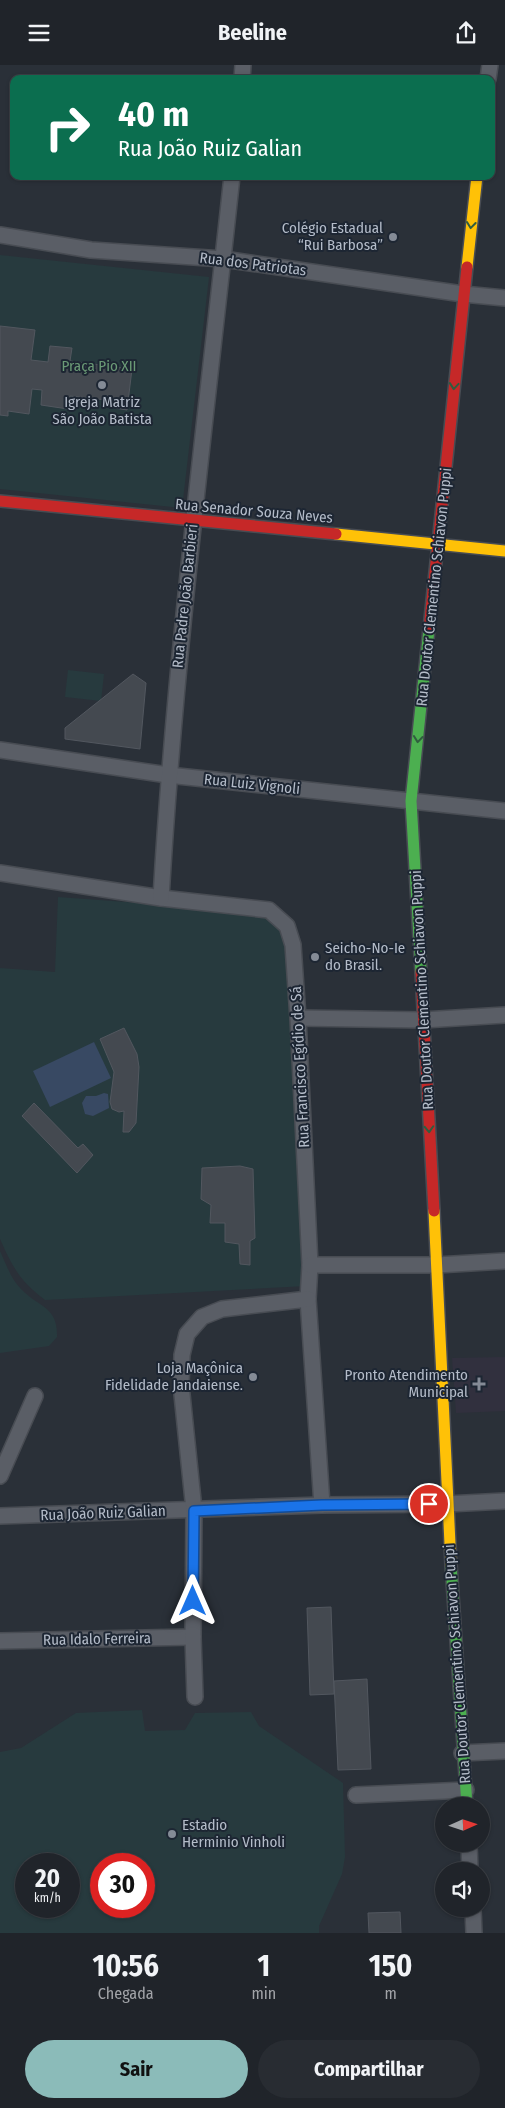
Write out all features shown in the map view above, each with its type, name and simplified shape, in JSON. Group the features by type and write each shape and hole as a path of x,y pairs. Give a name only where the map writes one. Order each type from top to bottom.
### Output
{"street":[{"name":"Rua Padre João Barbieri","path":"161,898 168,775 193,520 232,180"},
{"name":"Rua Doutor Clementino Schiavon Puppi","path":"466,1797 462,1753 447,1504 411,801 477,180"},
{"name":"Rua dos Patriotas","path":"0,235 91,250 223,259 463,295 505,298"},
{"name":"Rua Senador Souza Neves","path":"0,501 505,551"},
{"name":"Rua Luiz Vignoli","path":"0,750 168,775 505,811"},
{"name":"Rua Francisco Egídio de Sá","path":"0,873 161,898 269,910 287,926 293,945 298,1018 310,1265 308,1299 322,1505"},
{"path":"298,1018 423,1019 505,1015"},
{"path":"310,1265 436,1265 505,1261"},
{"path":"195,1697 193,1637 194,1511 181,1385 182,1355 187,1334 202,1317 222,1309 308,1299"},
{"path":"0,1476 35,1397"},
{"name":"Rua João Ruiz Galian","path":"0,1516 505,1501"},
{"name":"Rua Idalo Ferreira","path":"0,1641 193,1637"},
{"path":"462,1753 505,1751"},
{"path":"356,1795 466,1790"},
{"path":"473,1917 474,1933"}],"shaded area":[{"name":"Pronto Atendimento Municipal","path":"505,1357 505,1411 456,1413 452,1358"}],"green space":[{"name":"Praça Pio XII","path":"0,255 209,277 182,508 0,489"},
{"path":"68,670 104,674 101,701 65,697"},
{"path":"58,897 263,912 283,930 289,949 307,1286 45,1300 29,1287 13,1266 0,1239 0,968 55,972"},
{"path":"0,1251 17,1285 51,1313 57,1337 49,1346 0,1353"},
{"name":"Estadio Herminio Vinholi","path":"142,1710 145,1731 185,1730 195,1713 251,1712 259,1726 343,1783 345,1857 342,1874 319,1926 319,1933 0,1933 0,1752 21,1748 76,1713"}],"water":[{"path":"94,1042 111,1078 50,1107 33,1071"},
{"path":"104,1093 108,1094 109,1108 93,1116 85,1114 82,1103 86,1096 96,1096"}],"building":[{"path":"0,326 35,330 31,360 48,362 50,346 72,348 70,361 132,369 127,410 115,408 116,401 70,396 68,409 41,405 42,390 32,389 29,414 8,411 8,416 0,415"},
{"path":"133,674 146,683 140,749 65,739 65,728"},
{"path":"124,1028 137,1054 139,1067 136,1123 129,1132 123,1132 124,1111 119,1112 112,1109 110,1102 114,1072 100,1039"},
{"path":"34,1103 78,1148 83,1144 93,1155 77,1173 22,1116"},
{"path":"240,1166 253,1169 255,1238 250,1241 250,1265 240,1264 239,1244 225,1242 225,1223 210,1223 211,1205 201,1199 202,1168"},
{"path":"331,1607 334,1694 310,1695 307,1608"},
{"path":"367,1679 371,1769 338,1770 334,1681"},
{"path":"400,1912 401,1933 369,1933 368,1913"}],"traffic: fast":[{"path":"421,972 411,801 429,629"},
{"path":"451,1565 466,1797"}],"traffic: slow":[{"path":"467,267 477,180"},
{"path":"336,534 505,551"},
{"path":"434,1211 451,1565"}],"traffic: jam":[{"path":"429,629 467,267"},
{"path":"0,501 336,534"},
{"path":"421,972 434,1211"}],"place":[{"name":"Colégio Estadual “Rui Barbosa”","path":"393,237"},
{"name":"Igreja Matriz São João Batista","path":"102,385"},
{"name":"Seicho-No-Ie do Brasil.","path":"315,957"},
{"name":"Loja Maçônica Fidelidade Jandaiense.","path":"253,1377"},
{"name":"Pronto Atendimento Municipal","path":"479,1384"},
{"name":"Estadio Herminio Vinholi","path":"172,1834"}],"route":[{"path":"193,1601 194,1511 322,1505 429,1504"}]}
